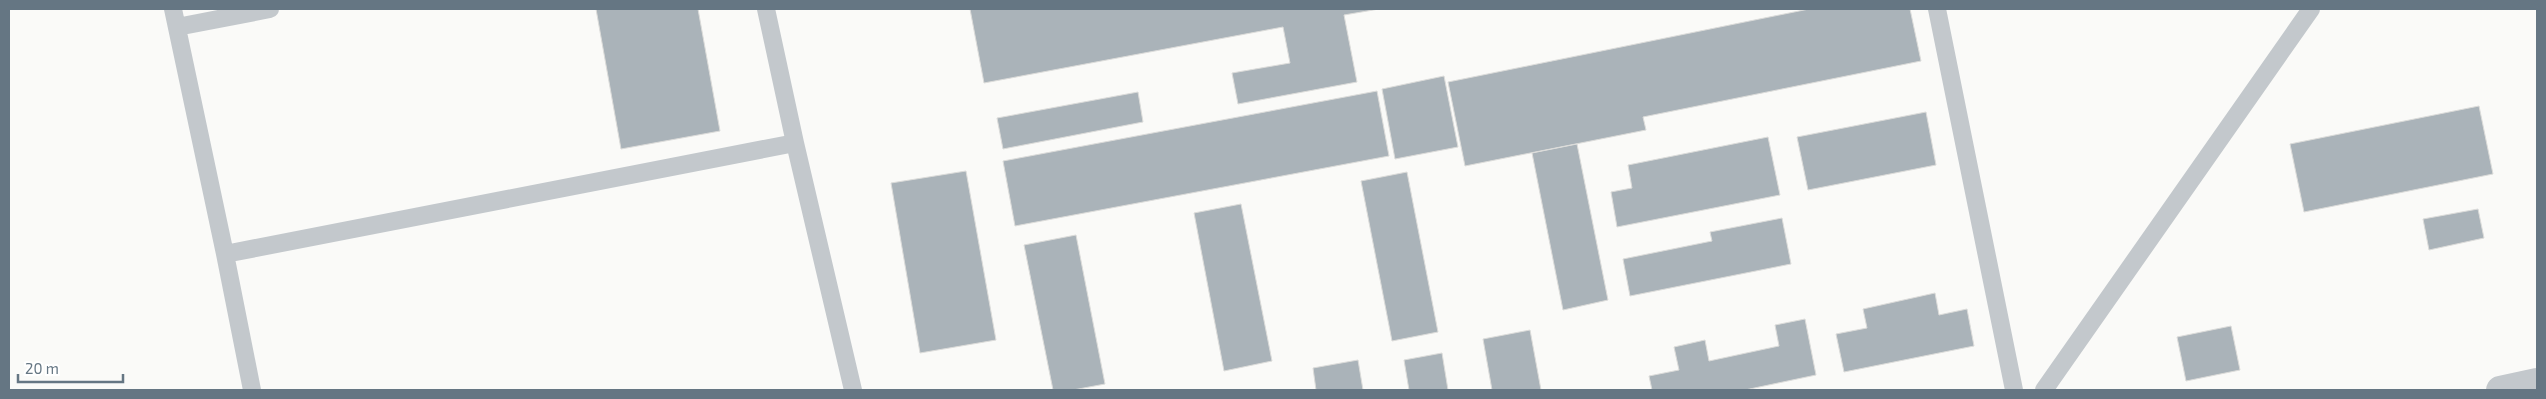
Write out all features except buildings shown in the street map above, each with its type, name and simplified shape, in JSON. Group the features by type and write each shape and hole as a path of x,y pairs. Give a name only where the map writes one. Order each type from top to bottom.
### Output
{"street":[{"path":"2500,390 2537,382"}],"lane":[{"path":"173,9 252,390"},
{"path":"177,27 270,9"},
{"path":"766,9 795,143 853,390"},
{"path":"1936,9 2014,390"},
{"path":"2044,390 2311,9"},
{"path":"225,254 795,143"}]}
